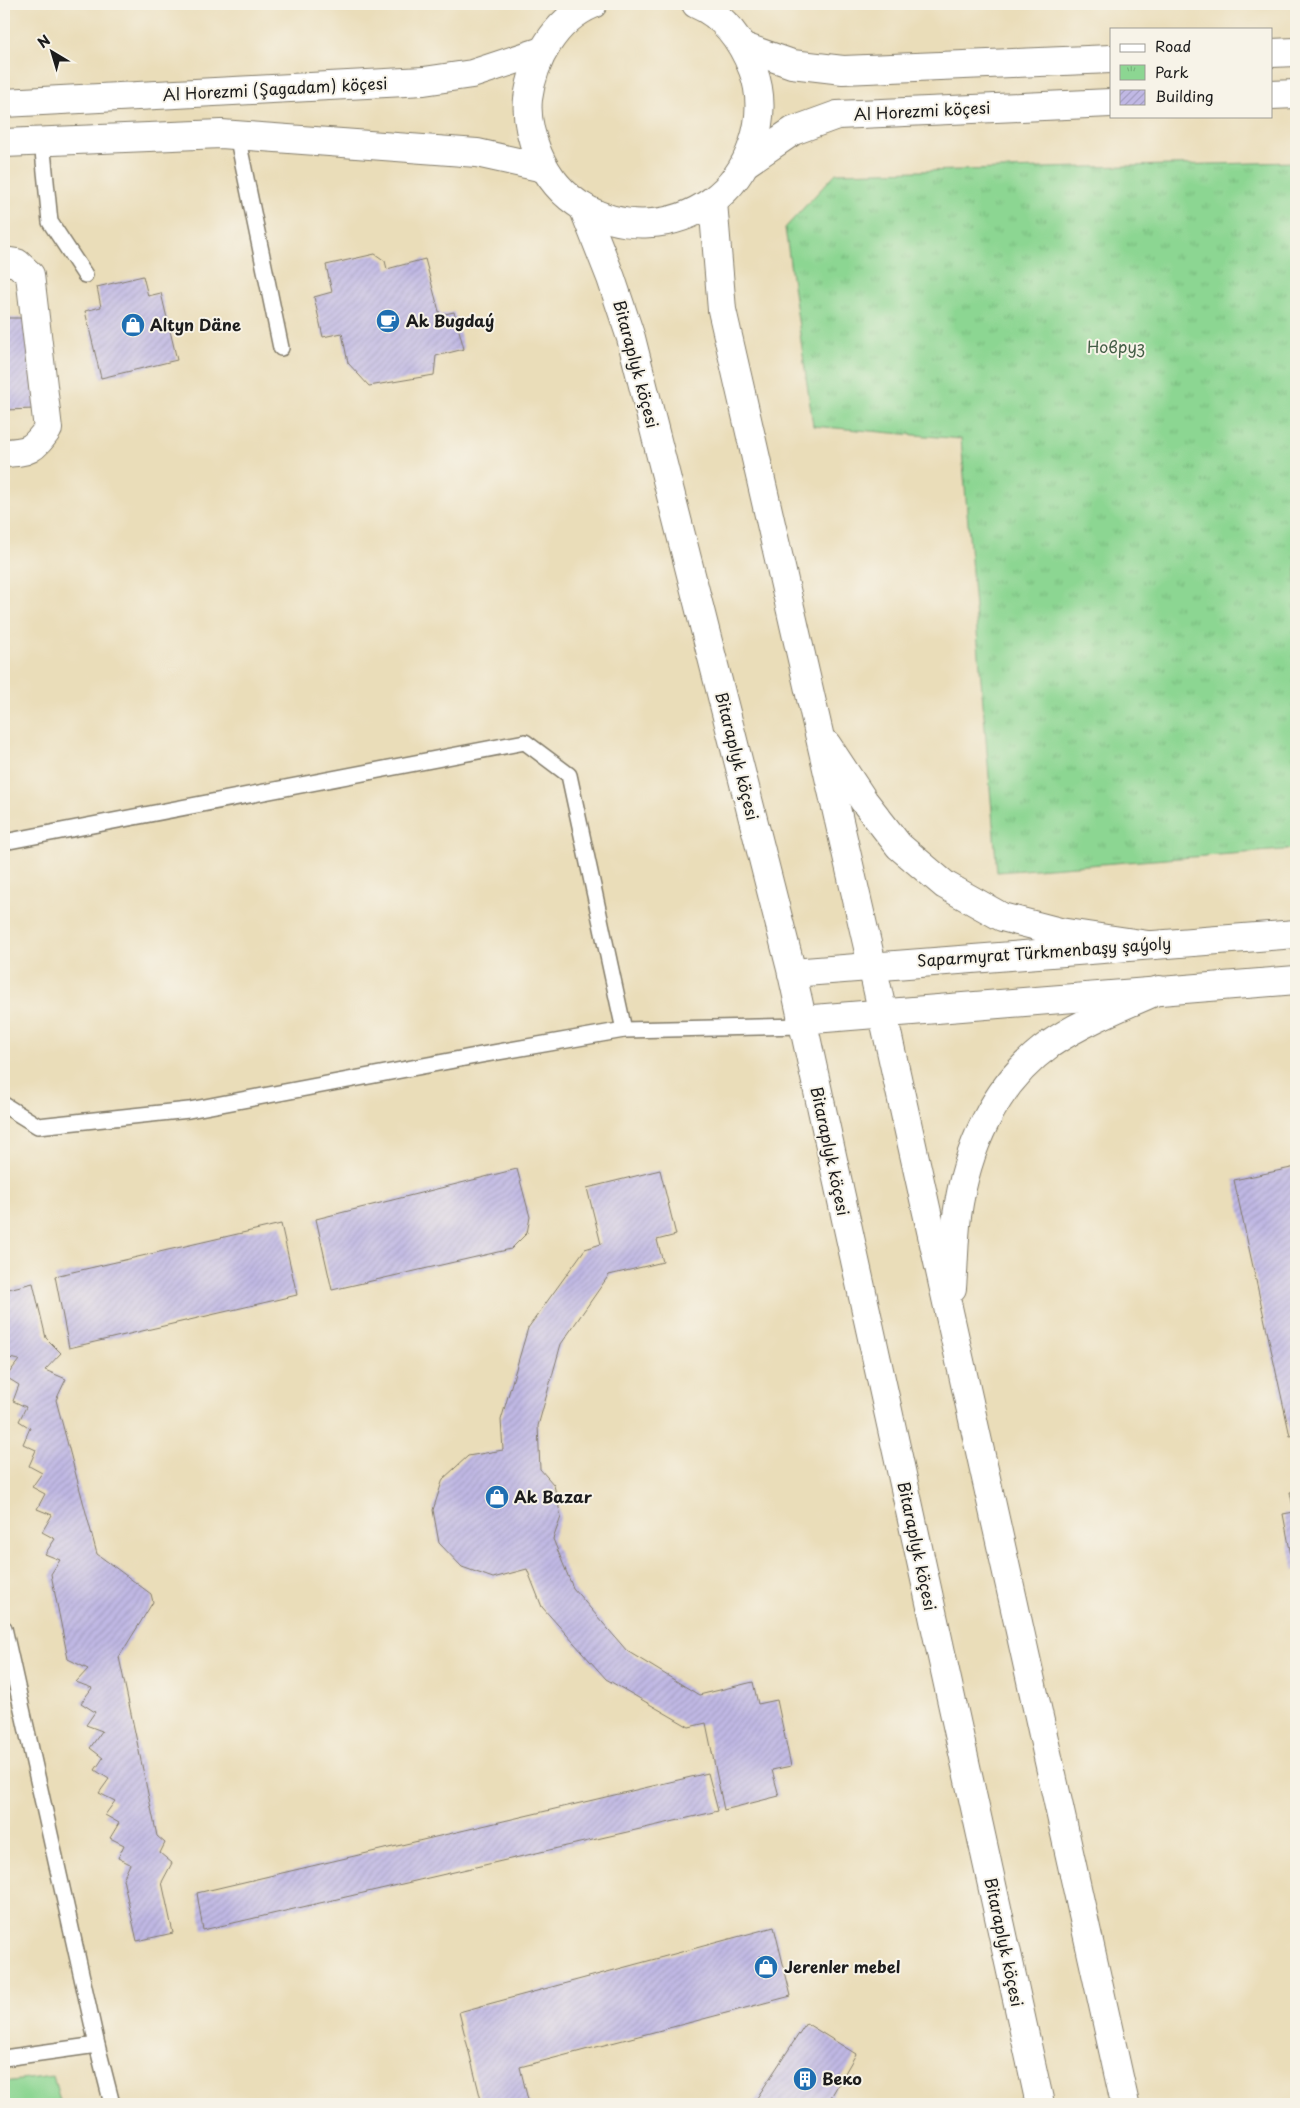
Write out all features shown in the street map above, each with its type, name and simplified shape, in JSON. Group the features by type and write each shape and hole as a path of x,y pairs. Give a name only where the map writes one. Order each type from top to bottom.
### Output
{"main road":[{"path":"587,5 561,27 542,51 531,79 527,110 532,140 544,168 561,190 583,207 607,218 634,224 662,222 689,215 713,202 731,184 746,163 759,125 758,84 744,47 726,24 701,5"},
{"path":"744,47 792,64 843,70 1110,59"},
{"name":"Al Horezmi (Şagadam) köçesi","path":"4,103 424,81 472,74 542,51"},
{"path":"1272,53 1296,52"},
{"path":"1272,95 1296,94"},
{"name":"Al Horezmi köçesi","path":"746,163 793,131 837,115 1110,103"},
{"path":"4,143 221,134 476,153 544,168"},
{"path":"713,202 722,310 872,965 1125,2104"},
{"name":"Bitaraplyk köçesi","path":"583,207 612,278 631,338 792,973 1040,2104"},
{"path":"4,261 18,264 30,275 48,429 38,443 25,452 4,453"},
{"path":"818,732 864,801 899,846 945,885 1002,917 1060,932 1148,945"},
{"name":"Saparmyrat Türkmenbaşy şaýoly","path":"792,973 872,965 1296,934"},
{"path":"802,1023 882,1013 1296,980"},
{"path":"950,1319 957,1216 969,1160 987,1116 1014,1077 1049,1045 1092,1019 1159,990"}],"lane":[{"path":"237,135 280,348"},
{"path":"42,142 50,222 84,275"},
{"path":"4,842 525,742 569,775 624,1030"},
{"path":"4,1105 38,1126 189,1110 624,1030 802,1023"},
{"path":"4,1628 97,2045 112,2104"},
{"path":"4,2058 97,2045"}],"green space":[{"name":"Новруз","path":"1296,162 1296,849 997,872 961,439 813,426 785,228 836,173"},
{"path":"53,2076 61,2104 4,2104 4,2082"}],"building":[{"path":"375,254 385,261 387,269 425,259 440,315 454,312 464,349 436,356 434,375 369,386 348,363 342,333 323,337 314,297 332,292 326,265"},
{"path":"143,276 148,296 161,293 177,360 101,378 85,311 101,307 97,287"},
{"path":"4,318 32,318 35,409 4,410"},
{"path":"1296,1167 1296,1435 1290,1436 1234,1180"},
{"path":"517,1169 530,1217 527,1233 511,1249 332,1290 316,1219"},
{"name":"Ak Bazar","path":"660,1170 676,1235 657,1240 663,1262 609,1275 561,1344 538,1426 540,1469 554,1485 561,1517 553,1539 573,1588 627,1651 699,1695 753,1682 758,1704 777,1700 791,1766 772,1770 779,1796 724,1810 706,1723 689,1727 606,1679 542,1607 527,1569 493,1578 462,1567 439,1543 433,1510 443,1479 468,1456 503,1450 501,1420 528,1328 585,1249 601,1244 587,1188"},
{"path":"281,1224 297,1295 69,1348 55,1276"},
{"path":"33,1283 46,1338 61,1353 45,1370 66,1379 56,1400 97,1554 151,1594 153,1602 119,1657 157,1836 165,1843 160,1853 172,1863 162,1882 173,1933 137,1941 123,1879 130,1864 118,1858 124,1845 110,1838 119,1823 105,1815 115,1801 99,1793 109,1779 95,1770 103,1758 90,1748 102,1731 86,1725 95,1712 81,1703 92,1688 76,1682 88,1669 68,1659 51,1574 60,1560 45,1554 55,1539 42,1532 52,1515 37,1509 45,1494 32,1487 42,1473 29,1466 36,1450 23,1444 30,1428 19,1421 26,1407 13,1401 19,1385 6,1377 19,1360 4,1357 4,1290"},
{"path":"1296,1491 1296,1570 1294,1571 1283,1514 1294,1512 1290,1492"},
{"path":"708,1773 718,1811 203,1930 197,1893"},
{"path":"774,1927 791,1996 520,2067 529,2104 482,2104 459,2012"},
{"name":"Веко","path":"806,2023 856,2054 827,2104 753,2104"}],"place":[{"name":"Ak Bugdaý","path":"388,321"},
{"name":"Altyn Däne","path":"133,325"},
{"name":"Ak Bazar","path":"497,1497"},
{"name":"Jerenler mebel","path":"766,1967"},
{"name":"Веко","path":"805,2079"}]}
